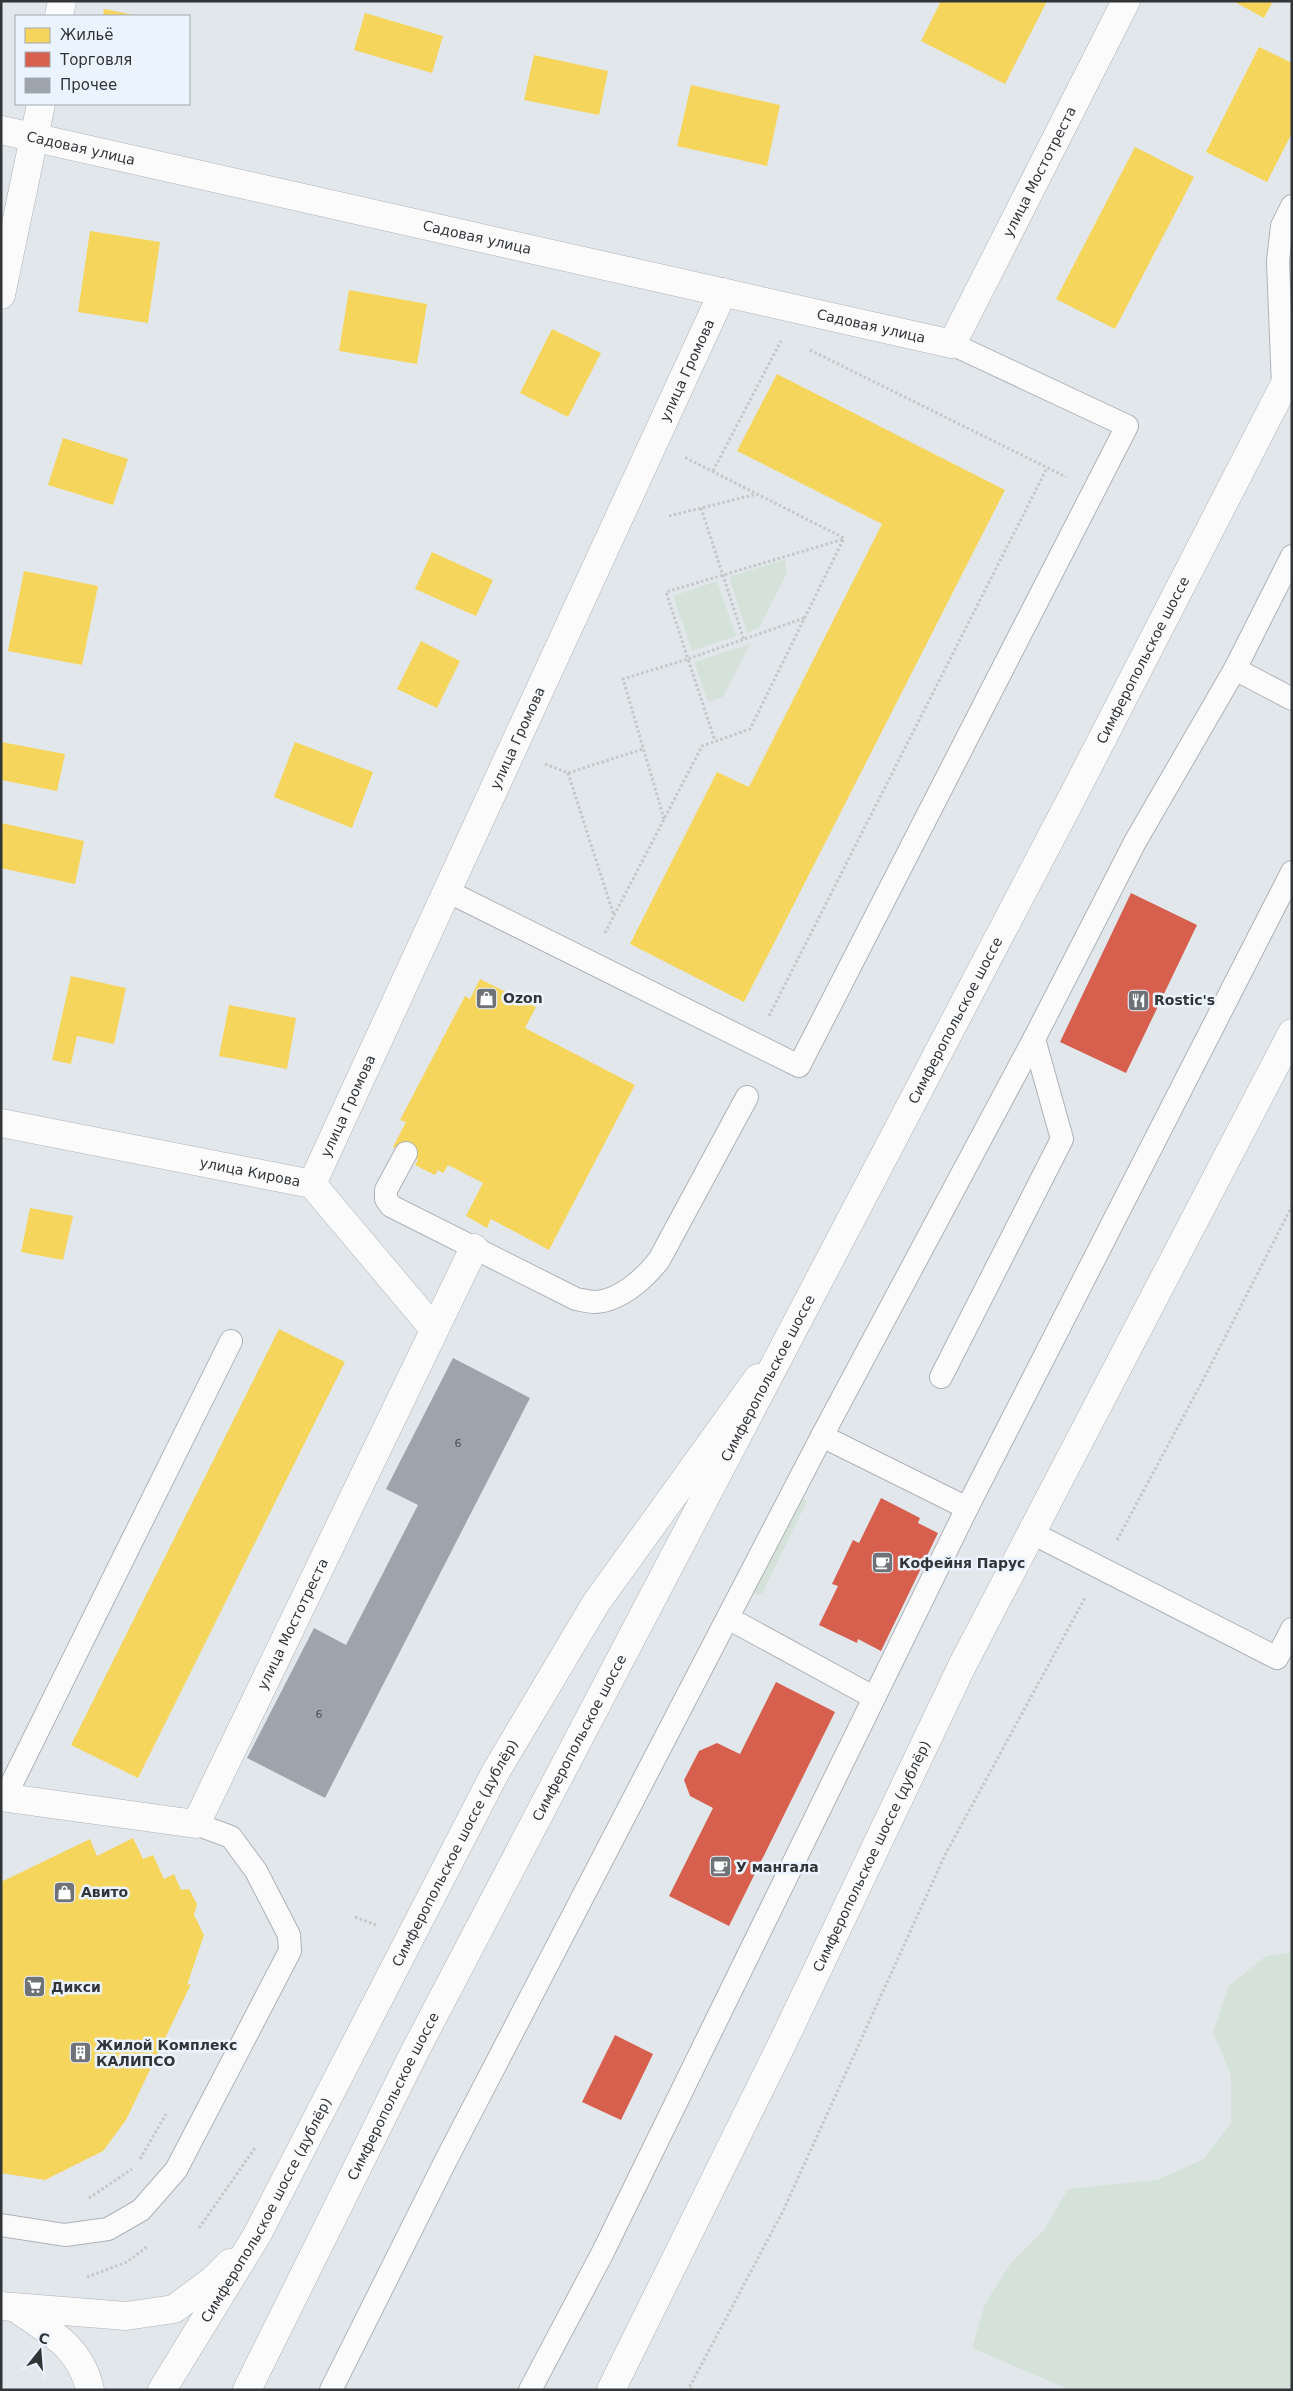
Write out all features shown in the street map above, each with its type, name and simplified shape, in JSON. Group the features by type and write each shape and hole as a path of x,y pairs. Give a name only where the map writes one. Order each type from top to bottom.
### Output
{"main road":[{"path":"59,15 62,1"},
{"name":"улица Мостотреста","path":"952,344 1126,1"},
{"path":"1,296 41,105"},
{"name":"Садовая улица","path":"1,130 952,344"},
{"name":"улица Громова","path":"312,1184 723,292"},
{"name":"Симферопольское шоссе","path":"247,2390 414,2053 787,1338 1075,793 1287,379"},
{"path":"1032,1532 1292,1033"},
{"name":"улица Кирова","path":"1,1123 312,1184 434,1330"},
{"name":"улица Мостотреста","path":"196,1824 474,1248"},
{"name":"Симферопольское шоссе (дублёр)","path":"162,2390 257,2235 495,1773 590,1611 787,1338"},
{"name":"Симферопольское шоссе (дублёр)","path":"611,2390 781,2046 962,1666 1032,1532"},
{"path":"2,1798 196,1824"},
{"path":"8,2307 126,2316 174,2309 213,2280 257,2235"},
{"path":"8,2307 70,2346 87,2376 90,2390"}],"lane":[{"path":"1287,379 1278,261 1282,226 1292,206"},
{"path":"447,891 799,1066 1127,426 952,344"},
{"path":"331,2390 450,2153 822,1436 1034,1040 1135,842 1235,670 1292,556"},
{"path":"1235,670 1292,699"},
{"path":"530,2390 603,2252 967,1508 1292,872"},
{"path":"942,1377 1062,1139 1034,1040"},
{"path":"406,1153 386,1190 386,1199 391,1206 576,1298 595,1302 612,1298 641,1279 659,1260 747,1097"},
{"path":"2,1798 231,1341"},
{"path":"822,1436 967,1508"},
{"path":"1032,1532 1277,1658 1292,1629"},
{"path":"728,1618 873,1697"},
{"path":"1,2225 65,2235 108,2229 141,2210 176,2170 290,1951 289,1935 256,1872 231,1837 196,1824"}],"path":[{"path":"714,472 783,336"},
{"path":"810,349 1094,491"},
{"path":"654,442 844,538"},
{"path":"755,1044 1048,468"},
{"path":"669,516 758,494"},
{"path":"701,508 744,640"},
{"path":"715,741 666,592 844,538"},
{"path":"604,936 702,746 750,729 844,538"},
{"path":"664,819 623,679 744,640 805,617"},
{"path":"512,750 568,774 643,749"},
{"path":"568,774 614,917"},
{"path":"692,2390 688,2388 783,2211 945,1855 1202,1382 1292,1206"},
{"path":"356,1916 384,1929"},
{"path":"87,2198 136,2166 169,2109"},
{"path":"199,2228 255,2148"},
{"path":"80,2277 88,2277 127,2262 150,2244"}],"shaded area":[{"path":"785,559 787,573 759,628 747,633 729,577"},
{"path":"717,581 736,636 692,651 673,596"},
{"path":"750,644 723,697 708,702 694,662"},
{"path":"800,1497 806,1500 806,1503 762,1594 756,1595 754,1590"},
{"path":"1292,1952 1292,2390 1070,2390 972,2348 985,2304 1010,2264 1044,2230 1068,2189 1157,2180 1204,2159 1231,2123 1231,2075 1213,2032 1229,1986 1266,1956"}],"building: Жильё":[{"path":"941,1 1047,1 1005,84 921,41"},
{"path":"1233,1 1273,1 1264,18"},
{"path":"104,9 134,15 103,15"},
{"path":"365,13 443,36 432,73 354,50"},
{"path":"1259,47 1292,63 1292,133 1267,182 1206,152"},
{"path":"534,55 608,71 599,115 524,100"},
{"path":"691,85 780,105 767,166 677,146"},
{"path":"1135,147 1194,177 1115,329 1056,299"},
{"path":"90,231 160,242 148,323 78,312"},
{"path":"349,290 427,304 417,364 339,351"},
{"path":"552,329 601,353 568,417 520,393"},
{"path":"777,374 1005,490 744,1002 630,944 717,772 749,787 882,524 737,451"},
{"path":"63,438 128,459 113,505 48,485"},
{"path":"432,552 493,580 476,616 415,589"},
{"path":"24,571 98,586 82,665 8,651"},
{"path":"421,641 460,661 437,708 397,689"},
{"path":"1,742 65,754 57,791 1,780"},
{"path":"295,742 373,772 352,828 274,797"},
{"path":"1,823 84,841 75,884 1,868"},
{"path":"71,976 126,988 114,1044 77,1036 71,1064 52,1060"},
{"path":"480,979 536,1007 525,1028 635,1085 549,1250 491,1219 487,1228 466,1216 483,1183 448,1165 443,1173 438,1170 435,1175 415,1165 418,1160 393,1147 406,1122 400,1120 465,996 470,999"},
{"path":"229,1005 296,1018 287,1069 219,1056"},
{"path":"30,1208 73,1216 63,1260 21,1252"},
{"path":"279,1329 345,1362 138,1778 71,1745"},
{"name":"Жилой Комплекс КАЛИПСО","path":"133,1838 143,1859 153,1855 164,1879 174,1874 181,1890 189,1889 197,1904 194,1915 204,1935 187,1985 191,1984 126,2120 103,2151 45,2180 1,2173 1,1882 90,1839 97,1856"}],"building: Торговля":[{"path":"1131,893 1197,925 1126,1073 1060,1042"},
{"name":"Кофейня Парус","path":"881,1498 920,1518 918,1523 938,1533 881,1651 858,1639 857,1643 819,1625 838,1586 832,1584 853,1540 859,1543"},
{"path":"776,1682 835,1712 729,1926 669,1896 713,1808 690,1796 684,1780 699,1751 717,1743 740,1754"},
{"path":"615,2035 653,2054 621,2120 582,2102"}],"building: Прочее":[{"path":"453,1358 530,1398 325,1798 247,1758 314,1628 346,1645 418,1505 386,1489"}],"place":[{"name":"Ozon","path":"487,998"},
{"name":"Rostic's","path":"1138,1000"},
{"name":"Кофейня Парус","path":"883,1563"},
{"name":"У мангала","path":"720,1867"},
{"name":"Авито","path":"65,1892"},
{"name":"Дикси","path":"35,1987"},
{"name":"Жилой Комплекс КАЛИПСО","path":"80,2053"}]}
